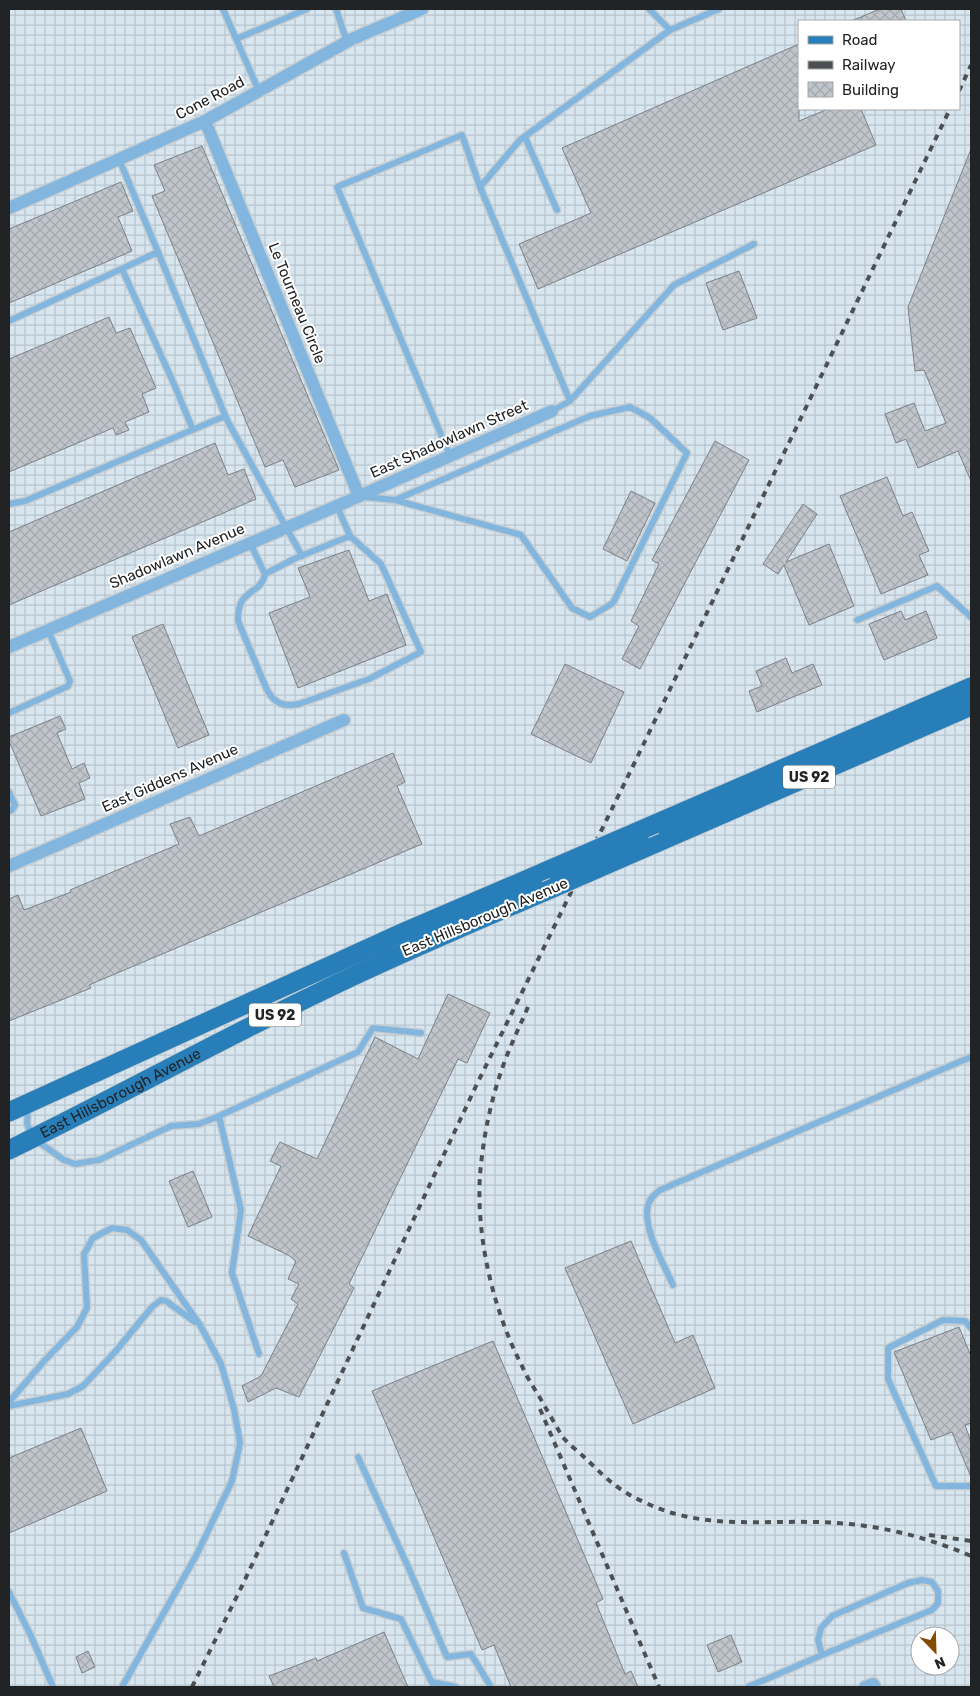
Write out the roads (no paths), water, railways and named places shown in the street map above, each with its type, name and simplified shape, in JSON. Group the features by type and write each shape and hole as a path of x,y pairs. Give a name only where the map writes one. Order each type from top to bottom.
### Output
{"main road":[{"name":"East Hillsborough Avenue","path":"9,1112 28,1105 402,933 971,687"},
{"name":"East Hillsborough Avenue","path":"9,1150 317,993 409,950 971,706"}],"street":[{"name":"Cone Road","path":"9,208 205,121 347,42 422,9"},
{"name":"Le Tourneau Circle","path":"205,121 359,496"},
{"name":"East Shadowlawn Street","path":"359,496 552,411"},
{"name":"Shadowlawn Avenue","path":"9,646 359,496"},
{"name":"East Giddens Avenue","path":"9,866 344,720"}],"lane":[{"path":"232,9 224,10 259,91"},
{"path":"236,39 307,9"},
{"path":"336,9 347,42"},
{"path":"649,9 670,30"},
{"path":"480,187 520,140 670,30 719,9"},
{"path":"450,456 337,187 462,134 480,187 570,401"},
{"path":"525,137 557,210"},
{"path":"119,159 226,416 302,556"},
{"path":"552,411 570,401 674,285 754,244"},
{"path":"9,321 158,252"},
{"path":"122,269 160,350 193,430"},
{"path":"359,496 395,500 520,535 572,608 590,617 613,603 687,453 650,418 630,407 590,416 395,500"},
{"path":"9,504 25,501 226,416"},
{"path":"250,543 264,574 262,583 244,596 241,601 238,621 267,690 274,700 279,704 285,705 299,704 386,672 421,652 381,564 350,536 337,506"},
{"path":"264,574 350,536"},
{"path":"857,620 937,586 971,617"},
{"path":"9,713 68,686 70,682 48,630"},
{"path":"9,792 15,805 11,810"},
{"path":"28,1105 27,1124 32,1138 64,1160 75,1164 99,1160 171,1126 199,1124 219,1116 358,1052 373,1028 421,1032"},
{"path":"673,1285 650,1233 647,1217 648,1205 652,1197 660,1190 971,1057"},
{"path":"219,1116 241,1210 232,1274 258,1354"},
{"path":"9,1404 45,1360 77,1327 87,1308 84,1254 93,1238 112,1228 127,1230 142,1240 200,1325 221,1364 234,1409 240,1442 232,1481 197,1554 122,1687"},
{"path":"9,1404 68,1394 83,1386 115,1352 152,1306 161,1300 166,1300 200,1325"},
{"path":"971,1328 964,1321 943,1320 888,1348 888,1379 936,1486 971,1486"},
{"path":"358,1457 410,1569 446,1657 471,1654 491,1687"},
{"path":"344,1553 364,1608 400,1619 433,1685 456,1687"},
{"path":"748,1687 822,1654 932,1610 938,1602 938,1591 932,1582 922,1580 832,1616 821,1628 818,1640 822,1654"},
{"path":"9,1592 53,1687"}],"railway":[{"path":"960,89 971,65"},
{"path":"192,1687 242,1586 476,1086 632,768 950,110"},
{"path":"528,1007 505,1061 494,1095 483,1148 479,1199 484,1248 495,1297 503,1321 524,1371 562,1436 603,1475 628,1494 669,1512 693,1518 726,1522 852,1524 932,1541 971,1556"},
{"path":"540,1409 659,1687"},
{"path":"929,1535 971,1541"}]}
